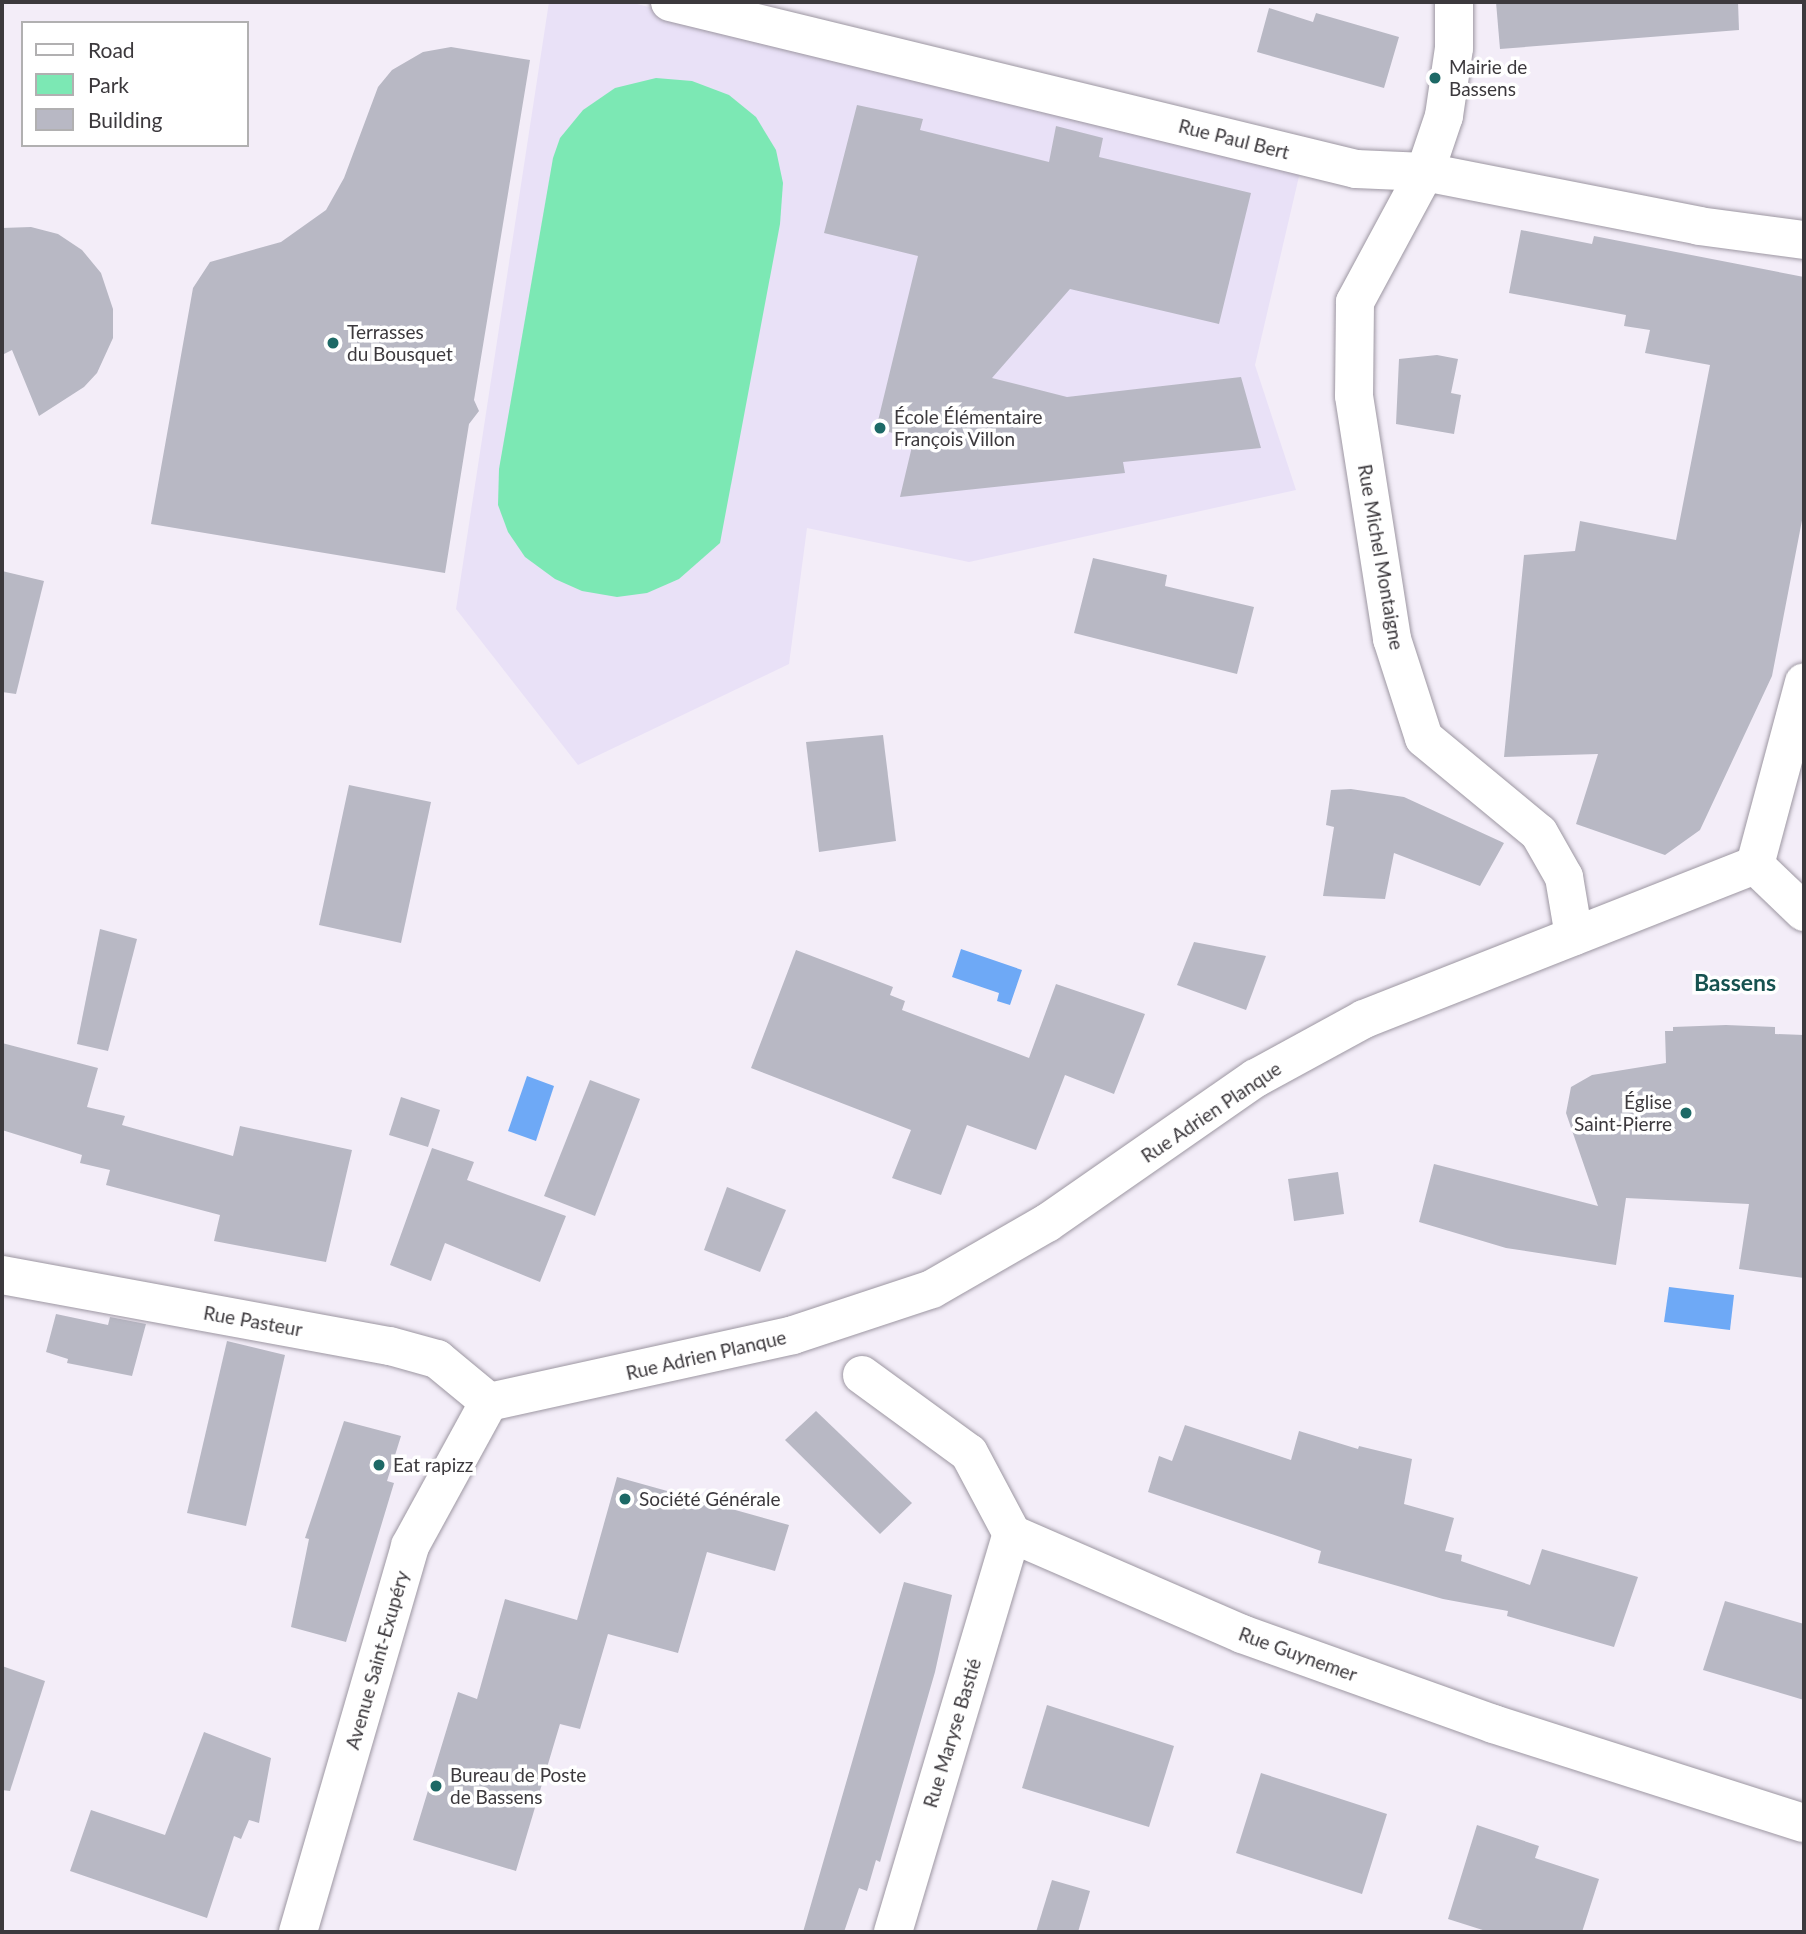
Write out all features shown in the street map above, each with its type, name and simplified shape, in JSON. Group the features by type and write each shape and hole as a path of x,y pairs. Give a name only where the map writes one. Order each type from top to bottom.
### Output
{"street":[{"name":"Rue Paul Bert","path":"670,2 1356,169 1425,172 1699,226 1804,240"},
{"name":"Rue Michel Montaigne","path":"1454,2 1454,48 1444,116 1425,172 1355,302 1354,396 1392,639 1424,738 1539,833 1564,877 1574,936"},
{"path":"1804,682 1755,865 1804,912"},
{"name":"Rue Adrien Planque","path":"489,1402 793,1335 932,1289 1047,1223 1256,1078 1364,1019 1755,865"},
{"name":"Rue Pasteur","path":"2,1275 390,1346 437,1359 489,1402"},
{"path":"862,1375 969,1453 1012,1534"},
{"name":"Avenue Saint-Exupéry","path":"306,1930 410,1546 489,1402"},
{"name":"Rue Guynemer","path":"1012,1534 1242,1634 1493,1724 1804,1822"},
{"name":"Rue Maryse Bastié","path":"892,1932 1012,1534"}],"shaded area":[{"name":"École Élémentaire François Villon","path":"549,2 629,2 1300,172 1255,365 1296,490 969,562 807,528 789,664 578,765 456,609"}],"green space":[{"path":"656,78 692,81 729,95 756,117 776,150 783,183 780,224 720,543 679,579 647,593 617,597 582,591 555,579 525,557 508,532 498,505 499,469 553,158 560,138 583,110 615,88"}],"water":[{"path":"961,949 1022,970 1010,1005 997,1001 999,993 952,977"},
{"path":"527,1076 554,1086 536,1141 508,1131"},
{"path":"1669,1287 1734,1295 1730,1330 1664,1322"}],"building":[{"path":"1496,2 1738,2 1739,30 1500,49"},
{"path":"1269,8 1313,22 1316,13 1399,37 1384,88 1257,52"},
{"name":"Terrasses du Bousquet","path":"451,47 530,60 474,400 479,411 469,424 445,573 151,524 193,288 210,262 281,242 326,210 344,178 378,87 392,70 423,52"},
{"path":"857,105 923,119 920,130 1049,162 1056,126 1103,138 1099,157 1251,193 1219,324 1070,289 992,378 1067,397 1241,377 1261,448 1123,462 1125,473 900,497 914,438 876,429 918,256 824,233"},
{"path":"31,227 58,234 82,250 101,273 113,309 113,338 97,373 84,387 39,416 12,350 2,355 2,228"},
{"path":"1521,230 1592,244 1594,236 1804,277 1804,510 1772,676 1700,830 1665,855 1576,824 1598,754 1504,757 1524,555 1575,551 1580,521 1676,540 1710,365 1645,353 1650,330 1624,326 1626,315 1509,293"},
{"path":"1437,355 1458,359 1451,393 1461,395 1454,434 1396,424 1399,359"},
{"path":"1093,558 1167,575 1165,586 1254,607 1237,674 1074,633"},
{"path":"2,571 44,581 16,694 2,692"},
{"path":"883,735 896,841 819,852 806,742"},
{"path":"349,785 431,802 401,943 319,925"},
{"path":"1351,789 1404,797 1504,843 1480,886 1394,853 1385,899 1323,896 1334,827 1326,825 1331,790"},
{"path":"100,929 137,939 108,1051 77,1044"},
{"path":"1194,942 1266,956 1246,1010 1177,985"},
{"path":"796,950 893,987 890,995 905,1001 902,1010 1029,1058 1056,984 1145,1014 1114,1094 1065,1075 1036,1150 967,1125 941,1195 892,1178 911,1130 751,1068"},
{"path":"1673,1027 1775,1027 1775,1034 1804,1035 1804,1278 1739,1269 1749,1204 1626,1198 1616,1265 1506,1248 1419,1222 1434,1164 1598,1206 1566,1113 1571,1087 1592,1075 1666,1063 1665,1031 1673,1031"},
{"path":"2,1043 98,1068 87,1107 125,1116 122,1125 233,1156 240,1126 352,1150 326,1262 214,1241 220,1215 106,1185 110,1170 80,1163 82,1155 2,1130"},
{"path":"590,1080 640,1099 595,1216 544,1196"},
{"path":"401,1097 440,1110 428,1147 389,1135"},
{"path":"432,1148 474,1162 467,1180 566,1216 540,1282 445,1243 431,1281 390,1265"},
{"path":"1338,1172 1344,1214 1294,1221 1288,1179"},
{"path":"727,1187 786,1210 760,1272 704,1250"},
{"path":"56,1314 108,1325 110,1317 146,1324 132,1376 67,1363 68,1359 46,1352"},
{"path":"227,1341 285,1355 246,1526 187,1513"},
{"path":"816,1411 912,1503 880,1534 785,1440"},
{"path":"344,1421 401,1436 387,1481 394,1483 346,1642 291,1627 309,1539 305,1538"},
{"path":"1185,1425 1291,1460 1299,1431 1358,1449 1359,1446 1412,1459 1404,1504 1454,1518 1445,1551 1462,1555 1461,1561 1530,1585 1542,1549 1638,1577 1614,1647 1507,1616 1508,1611 1443,1599 1318,1563 1321,1551 1148,1492 1159,1456 1172,1461"},
{"path":"617,1477 789,1525 775,1571 707,1552 678,1653 608,1634 580,1729 560,1724 516,1871 413,1840 458,1692 477,1699 505,1599 577,1620"},
{"path":"904,1582 952,1595 935,1672 880,1862 876,1860 867,1891 859,1888 844,1932 803,1932"},
{"path":"1725,1601 1804,1624 1804,1700 1703,1670"},
{"path":"2,1666 45,1681 10,1791 2,1790"},
{"path":"1047,1705 1174,1746 1149,1827 1022,1788"},
{"path":"204,1732 271,1758 259,1823 249,1820 241,1839 234,1836 207,1918 70,1871 91,1810 165,1835"},
{"path":"1261,1773 1387,1814 1362,1894 1236,1853"},
{"path":"1477,1825 1539,1846 1535,1858 1599,1879 1582,1932 1489,1932 1448,1919"},
{"path":"1052,1880 1090,1891 1078,1932 1036,1932"}],"place":[{"name":"Mairie de Bassens","path":"1435,78"},
{"name":"Terrasses du Bousquet","path":"333,343"},
{"name":"École Élémentaire François Villon","path":"880,428"},
{"name":"Église Saint-Pierre","path":"1686,1113"},
{"name":"Eat rapizz","path":"379,1465"},
{"name":"Société Générale","path":"625,1499"},
{"name":"Bureau de Poste de Bassens","path":"436,1786"}],"district":[{"name":"Bassens","path":"1735,982"}]}
